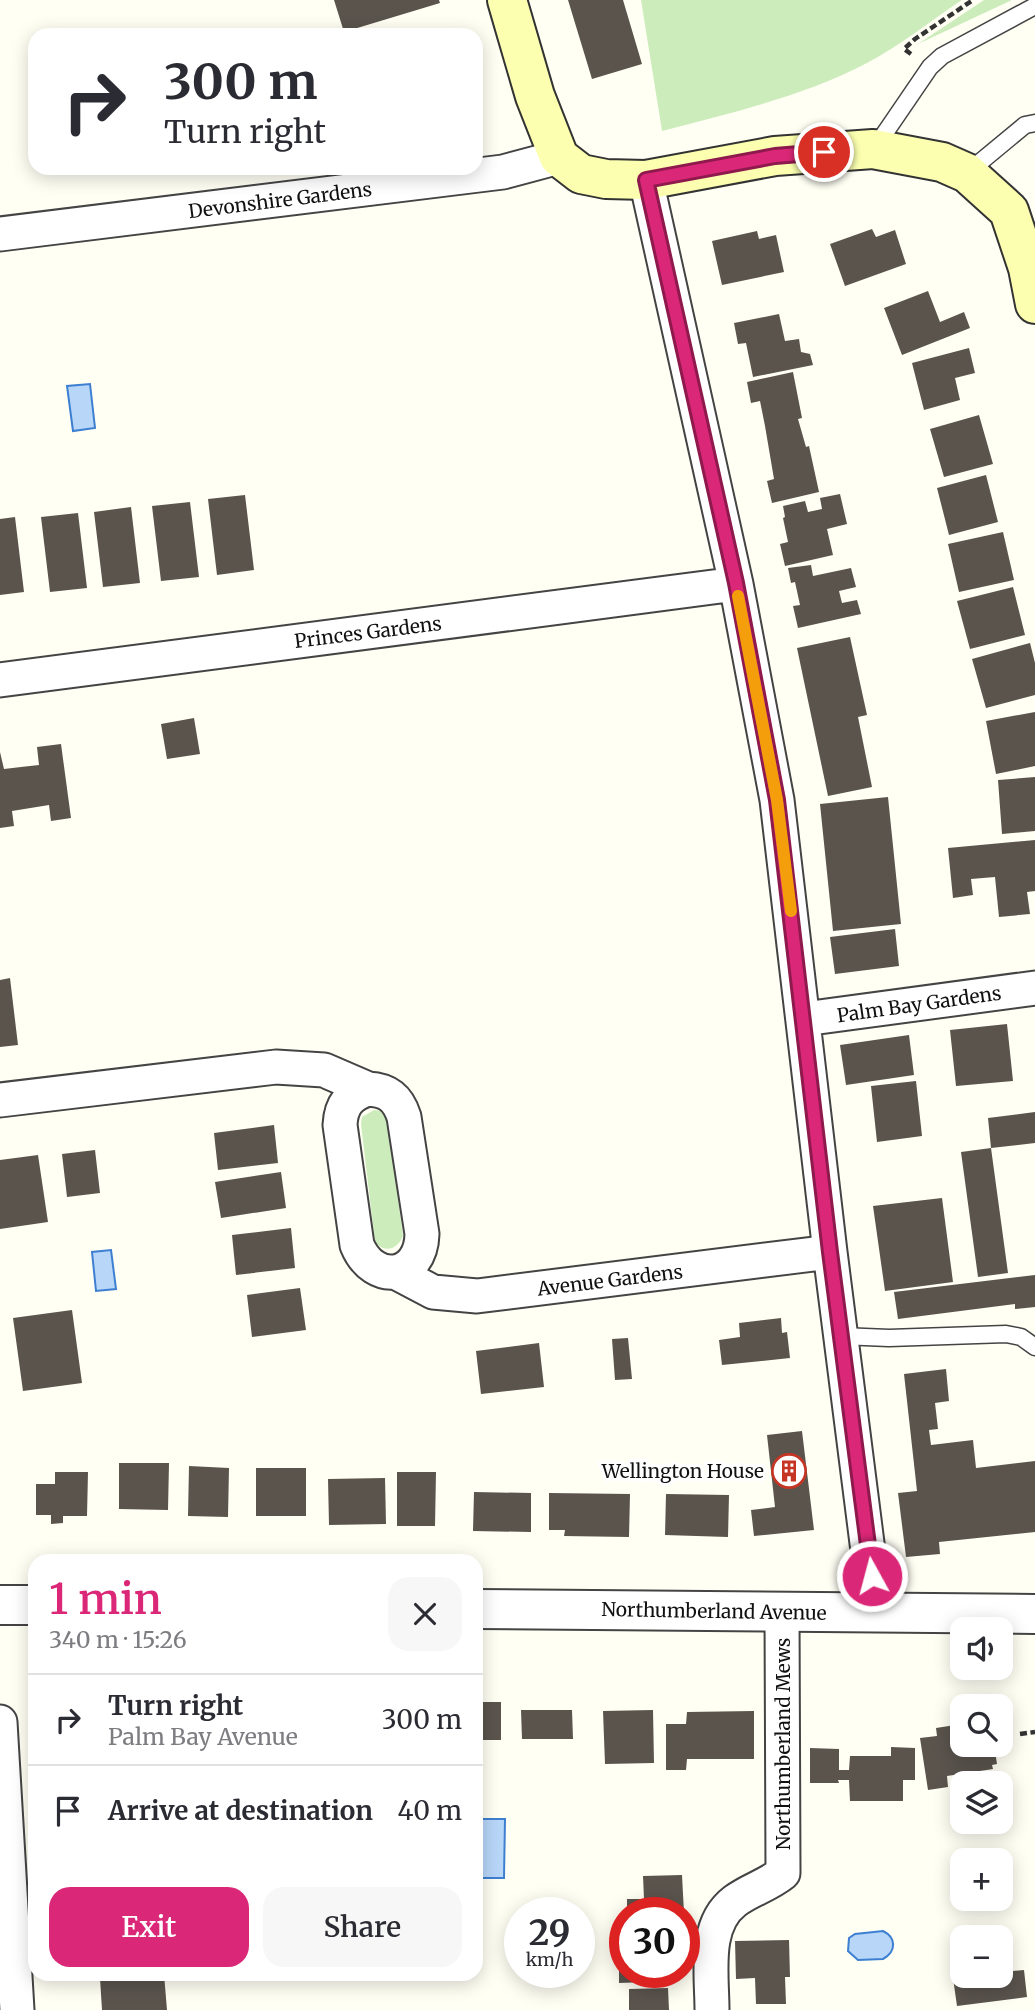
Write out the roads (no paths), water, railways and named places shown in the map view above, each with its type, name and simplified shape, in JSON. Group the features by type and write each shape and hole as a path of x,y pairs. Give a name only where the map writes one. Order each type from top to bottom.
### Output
{"main road":[{"path":"507,0 534,96 559,157 581,174 606,179 646,180 775,156 873,149 942,162 967,173 1009,211 1028,268 1034,297"}],"street":[{"name":"Devonshire Gardens","path":"483,174 559,157"},
{"name":"Devonshire Gardens","path":"0,234 474,175"},
{"path":"646,180 736,583 777,800 830,1252 877,1614"},
{"name":"Princes Gardens","path":"0,680 736,583"},
{"name":"Palm Bay Gardens","path":"804,1019 1035,988"},
{"path":"0,1100 276,1067 324,1070 368,1089 381,1090 392,1095 400,1105 404,1117 422,1234 416,1259 407,1268 395,1272"},
{"name":"Avenue Gardens","path":"368,1089 356,1093 347,1101 341,1113 340,1125 357,1245 370,1267 382,1272 395,1272 433,1292 477,1296 830,1252"},
{"path":"0,1605 28,1605"},
{"name":"Northumberland Avenue","path":"483,1609 1035,1614"},
{"name":"Northumberland Mews","path":"712,2010 713,1936 718,1919 734,1902 783,1873 782,1611"},
{"path":"0,1722 17,2010"}],"lane":[{"path":"873,149 930,67 942,56 1035,6"},
{"path":"967,173 1025,125 1035,123"},
{"path":"841,1336 888,1338 1006,1334 1021,1337 1035,1347"}],"water":[{"path":"90,384 95,428 73,431 67,386"},
{"path":"111,1250 116,1289 96,1291 92,1252"},
{"path":"483,1819 505,1819 504,1878 483,1878"},
{"path":"883,1931 891,1937 893,1945 890,1953 883,1959 858,1960 848,1951 849,1938 855,1934"}],"place":[{"name":"Wellington House","path":"789,1471"}]}
